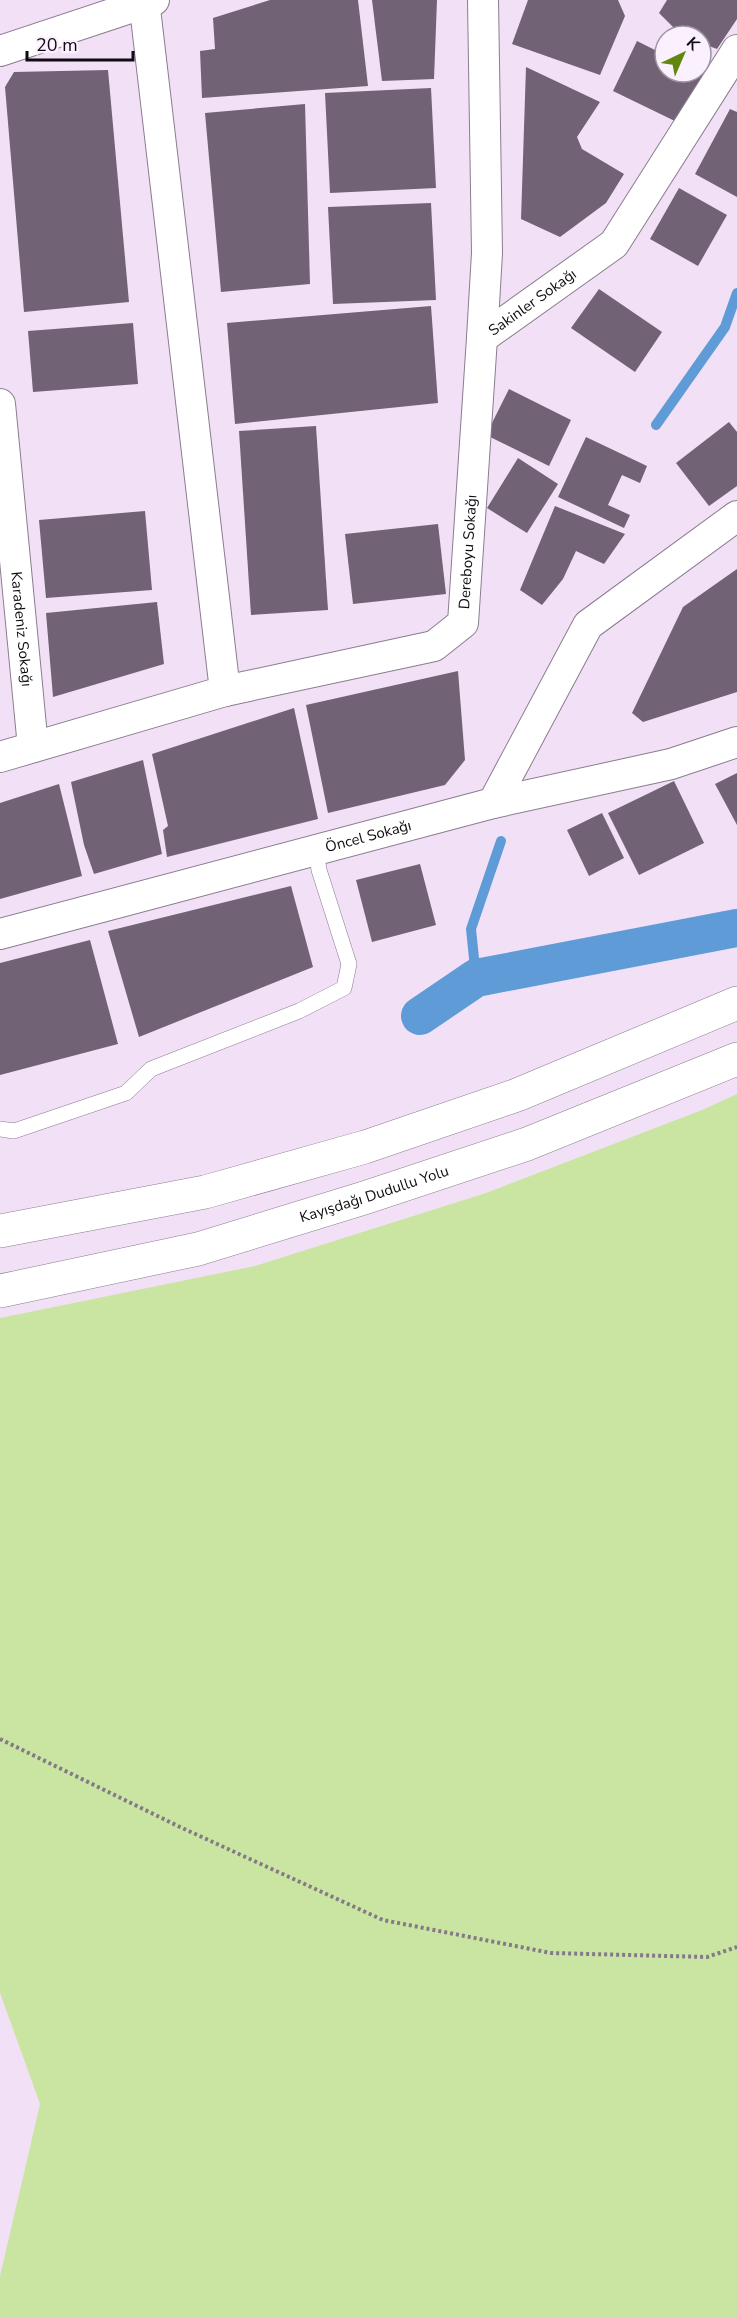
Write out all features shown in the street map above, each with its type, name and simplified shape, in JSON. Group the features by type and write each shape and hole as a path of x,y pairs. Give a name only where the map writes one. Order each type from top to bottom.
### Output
{"main road":[{"path":"0,1231 205,1192 365,1147 518,1095 737,1003"},
{"name":"Kayışdağı Dudullu Yolu","path":"0,1291 198,1249 364,1198 527,1144 737,1059"}],"street":[{"name":"Sakinler Sokağı","path":"482,338 487,253 483,0"},
{"path":"0,51 148,1 225,691"},
{"name":"Sakinler Sokağı","path":"482,338 614,244 737,50"},
{"name":"Dereboyu Sokağı","path":"0,757 225,691 294,674 380,659 434,646 463,623 482,338"},
{"name":"Karadeniz Sokağı","path":"0,405 33,747"},
{"path":"493,804 588,625 737,516"},
{"name":"Öncel Sokağı","path":"0,934 493,804 672,764 737,742"}],"lane":[{"path":"0,1130 15,1131 126,1093 151,1069 299,1011 344,988 349,964 319,870 316,850"}],"path":[{"path":"0,1739 180,1827 383,1920 551,1953 707,1957 737,1947"}],"green space":[{"path":"737,1094 737,2318 0,2318 0,2276 40,2104 0,1993 0,1318 255,1266 486,1193 702,1110"}],"building":[{"path":"270,0 358,0 368,86 202,98 200,51 215,49 213,18"},
{"path":"372,0 437,0 434,79 382,81"},
{"path":"528,0 618,0 625,16 600,75 512,44"},
{"path":"667,0 737,0 737,19 717,49 713,48 713,24 670,24 659,13"},
{"path":"637,41 653,49 653,84 700,84 681,124 613,91"},
{"path":"526,67 600,102 577,137 582,149 624,174 606,203 560,237 521,219"},
{"path":"108,70 129,302 24,312 5,87 14,72"},
{"path":"431,88 436,188 330,193 325,93"},
{"path":"305,104 310,284 221,292 205,113"},
{"path":"730,109 737,112 737,197 695,174"},
{"path":"679,188 727,215 698,266 650,239"},
{"path":"431,203 436,300 333,304 328,207"},
{"path":"599,289 662,332 635,372 571,328"},
{"path":"431,306 438,403 235,424 227,323"},
{"path":"133,323 138,384 33,392 28,331"},
{"path":"509,389 571,420 549,466 486,435"},
{"path":"729,422 737,432 737,486 709,506 676,463"},
{"path":"316,426 328,610 251,615 239,431"},
{"path":"586,437 647,466 640,483 622,475 608,505 630,515 624,528 558,497"},
{"path":"518,458 558,484 527,533 487,508"},
{"path":"555,506 625,534 604,564 576,551 563,579 542,605 520,590"},
{"path":"145,511 152,590 46,598 39,520"},
{"path":"438,524 446,594 353,604 345,534"},
{"path":"737,569 737,692 643,722 632,713 683,607"},
{"path":"157,602 164,664 53,697 46,613"},
{"path":"458,671 465,760 445,785 328,813 306,705"},
{"path":"294,708 318,819 167,857 163,830 168,826 152,754"},
{"path":"143,760 162,854 94,874 84,845 71,782"},
{"path":"737,773 737,825 715,784"},
{"path":"674,781 704,843 639,875 608,813"},
{"path":"59,784 82,876 0,899 0,803"},
{"path":"602,813 624,858 589,876 567,830"},
{"path":"420,864 436,925 372,942 356,880"},
{"path":"291,886 313,967 139,1037 108,931"},
{"path":"90,940 118,1044 0,1075 0,963"}],"waterway":[{"path":"656,425 725,327 737,293"},
{"path":"476,978 471,929 501,841"},
{"path":"420,1016 476,978 737,928"}]}
